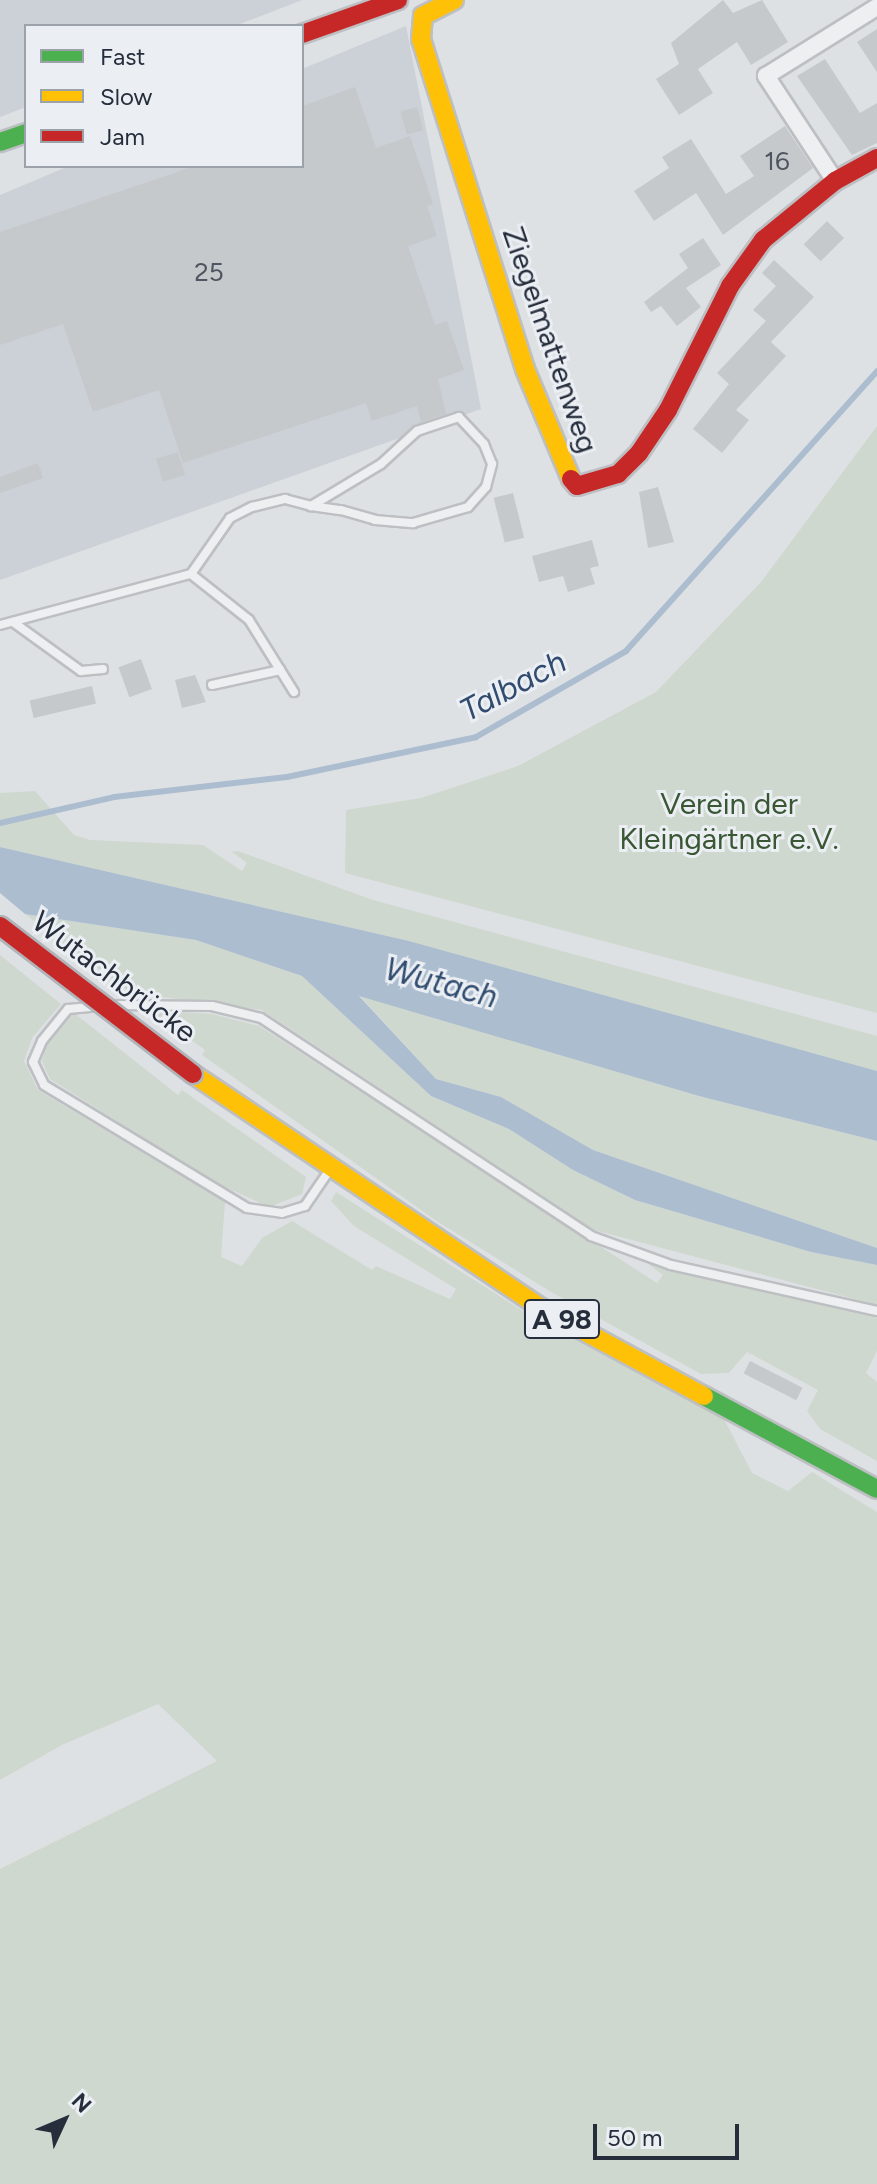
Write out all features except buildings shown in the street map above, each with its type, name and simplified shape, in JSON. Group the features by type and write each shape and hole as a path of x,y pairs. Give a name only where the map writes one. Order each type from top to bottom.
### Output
{"main road":[{"name":"Ziegelmattenweg","path":"454,0 423,16 421,39 525,369 564,469 577,486 618,474 639,453 668,410 745,261 835,181"},
{"path":"304,33 387,2"},
{"path":"0,142 24,134"},
{"path":"835,181 877,158"},
{"name":"Wutachbrücke","path":"0,926 193,1074 330,1170"},
{"name":"A 98","path":"330,1170 543,1309 877,1489"}],"street":[{"path":"835,181 766,76 877,7"}],"lane":[{"path":"0,625 191,574 230,518 285,499 311,506 413,523 468,507 486,487 492,464 484,444 459,417 417,431 381,464 311,506"},
{"path":"191,574 249,620 294,692"},
{"path":"13,622 81,671 103,669"},
{"path":"212,685 280,670"},
{"path":"330,1170 305,1206 282,1213 247,1208 44,1085 33,1062 42,1041 68,1009 140,1002 212,1006 261,1018 591,1236 671,1265 877,1311"}],"shaded area":[{"path":"0,0 302,0 240,24 24,24 24,108 0,117"},
{"path":"406,26 481,409 0,580 0,195 64,168 304,168 304,68"}],"green space":[{"name":"Verein der Kleingärtner e.V.","path":"877,426 877,1013 345,873 346,810 421,798 518,766 656,692 761,582"},
{"path":"35,791 74,835 90,840 203,845 242,871 247,863 232,852 238,851 373,900 877,1036 877,1071 409,941 0,847 0,793"},
{"path":"25,914 196,940 302,976 431,1096 509,1129 573,1170 635,1200 811,1252 877,1265 877,1305 594,1230 262,1010 131,993"},
{"path":"0,955 61,1004 32,1038 24,1061 38,1090 225,1202 221,1257 242,1266 262,1238 292,1221 372,1270 376,1266 450,1299 456,1289 354,1226 331,1201 336,1192 537,1320 724,1419 752,1473 788,1491 812,1472 877,1512 877,2184 0,2184 0,1869 217,1761 158,1704 62,1745 0,1780"},
{"path":"358,994 699,1096 877,1141 877,1248 593,1150 501,1097 436,1079"},
{"path":"149,1010 212,1014 259,1026 657,1283 663,1275 644,1261 877,1316 877,1351 866,1373 877,1382 877,1461 820,1429 807,1411 818,1390 747,1352 729,1373 701,1374 551,1292 438,1222 202,1055 205,1050"},
{"path":"74,1013 178,1095 182,1090 306,1177 302,1194 269,1207 214,1182 50,1079 42,1061 46,1046"}],"water":[{"name":"Wutach","path":"0,847 409,941 877,1071 877,1141 699,1096 359,996 436,1079 501,1097 593,1150 877,1248 877,1265 811,1252 635,1200 573,1170 509,1129 431,1096 302,976 196,940 25,914 0,893"}],"waterway":[{"name":"Talbach","path":"0,823 114,797 287,777 476,737 626,651 877,371"}],"traffic: fast":[{"path":"0,142 24,134"},
{"path":"704,1396 877,1489"}],"traffic: slow":[{"path":"454,0 423,16 421,39 525,369 571,479"},
{"path":"193,1074 543,1309 704,1396"}],"traffic: jam":[{"path":"304,33 398,0"},
{"path":"571,479 577,486 618,474 639,453 668,410 730,286 763,240 835,181 877,158"},
{"path":"0,926 193,1074"}]}
